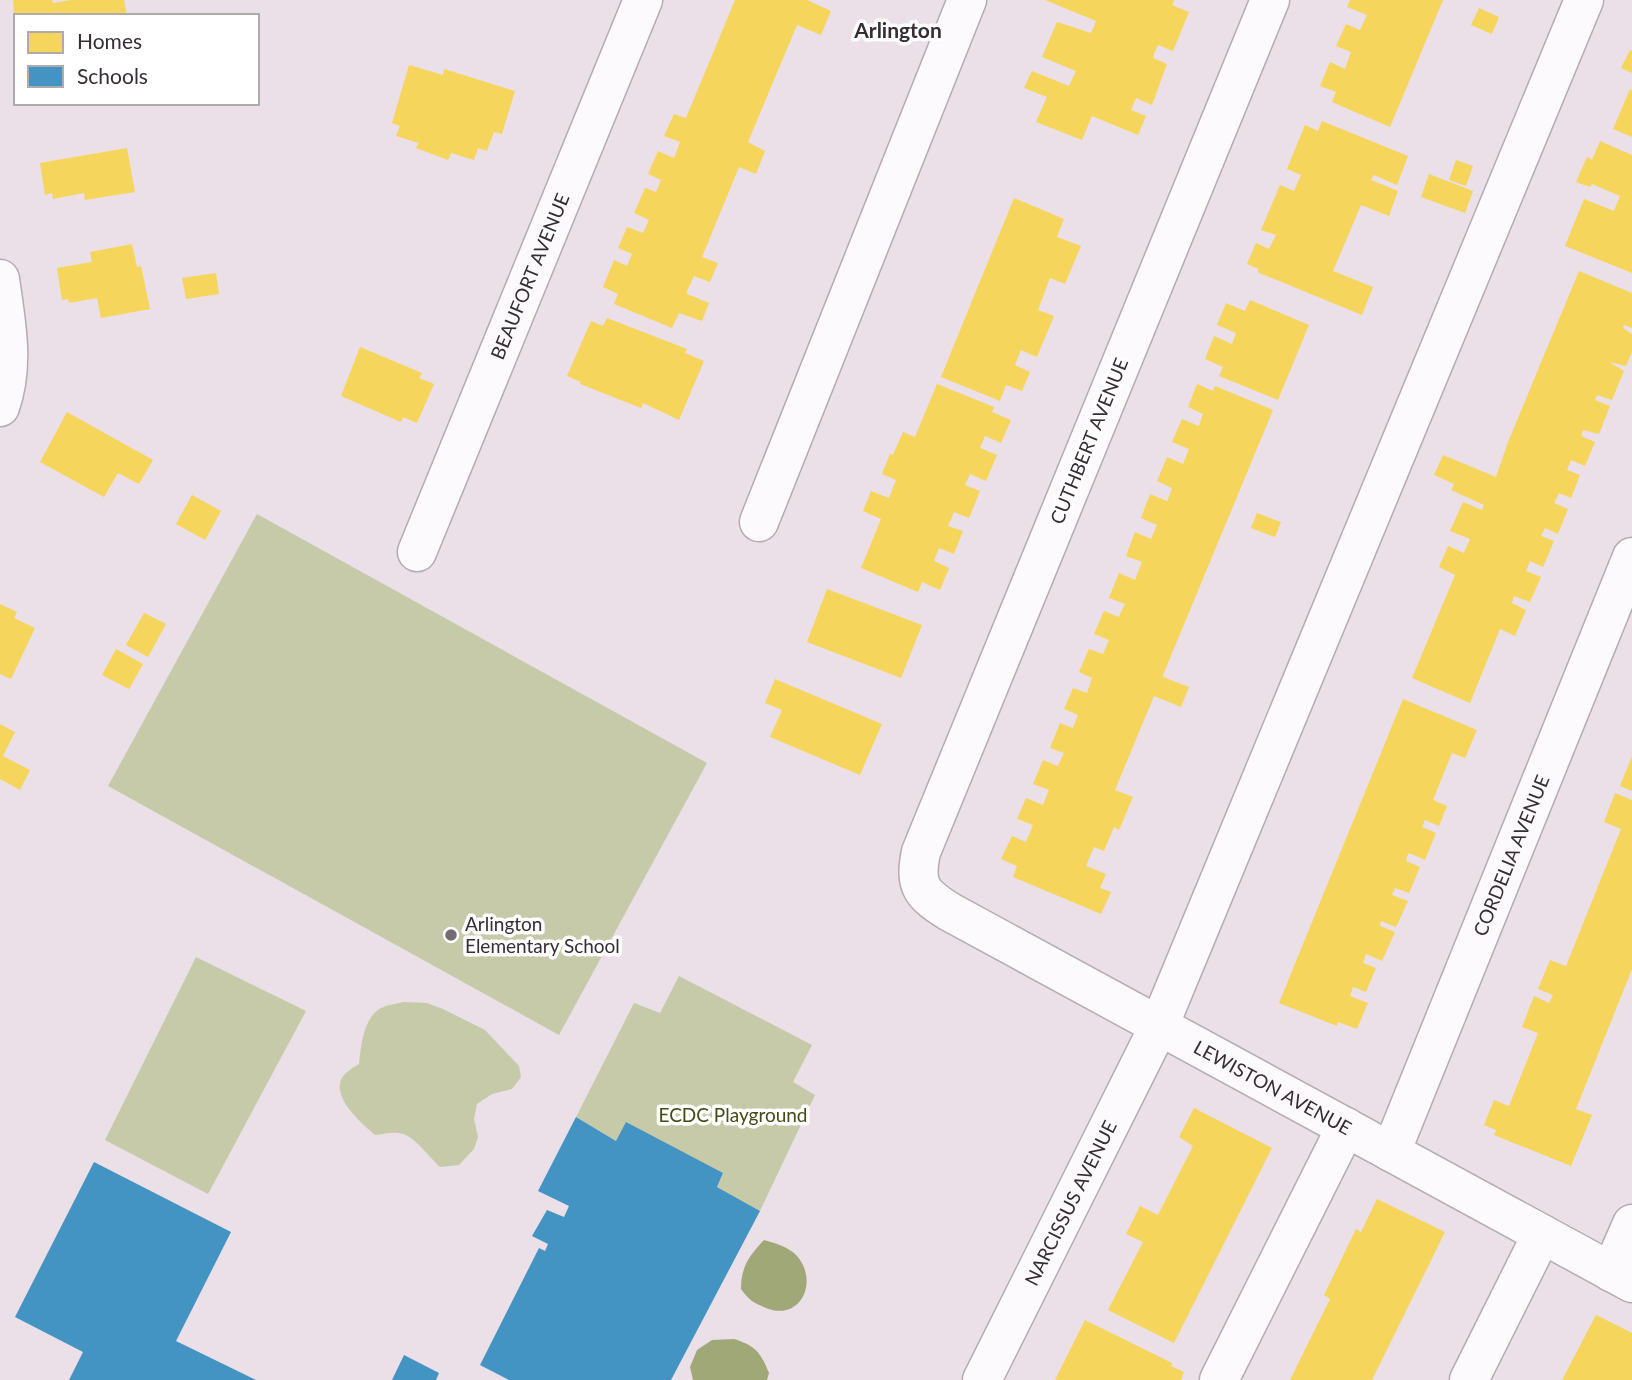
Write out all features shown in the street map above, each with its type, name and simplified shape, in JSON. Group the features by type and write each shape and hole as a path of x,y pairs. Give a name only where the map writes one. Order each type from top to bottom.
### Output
{"street":[{"name":"BEAUFORT AVENUE","path":"417,552 643,0"},
{"path":"759,522 967,0"},
{"name":"CUTHBERT AVENUE","path":"919,884 918,866 921,852 1269,0"},
{"name":"NARCISSUS AVENUE","path":"982,1380 1159,1026 1584,0"},
{"path":"0,279 9,362 6,390 0,407"},
{"name":"CORDELIA AVENUE","path":"1391,1152 1632,557"},
{"name":"LEWISTON AVENUE","path":"919,884 932,901 950,912 1621,1278"},
{"path":"1219,1380 1346,1127"},
{"path":"1621,1278 1632,1224"},
{"path":"1469,1380 1542,1234"}],"green space":[{"path":"257,514 707,763 559,1035 108,786"},
{"path":"196,957 306,1011 208,1194 105,1140"},
{"name":"ECDC Playground","path":"679,976 812,1045 793,1082 815,1095 760,1211 717,1187 723,1173 616,1141 576,1117 634,1003 660,1013"},
{"path":"403,1002 427,1003 485,1030 519,1066 521,1077 512,1089 492,1094 477,1104 474,1119 478,1137 474,1149 459,1165 440,1167 417,1143 403,1134 375,1135 342,1098 342,1077 359,1064 364,1033 370,1018 381,1008"}],"shaded area":[{"path":"764,1240 790,1250 803,1266 806,1287 803,1297 789,1309 778,1311 766,1308 752,1301 741,1289 742,1274 747,1262"},
{"path":"734,1339 752,1347 760,1355 769,1373 767,1380 693,1380 690,1367 697,1350 712,1340"}],"building: Homes":[{"path":"13,0 52,0 53,3 71,0 124,0 127,14 17,14 14,13"},
{"path":"735,0 807,0 831,11 821,35 797,25 748,142 765,151 756,174 739,167 702,257 718,263 710,282 694,276 687,291 687,294 709,303 702,321 679,313 672,328 614,304 618,294 603,287 614,260 627,266 632,254 618,248 627,227 643,233 649,220 634,213 645,188 656,192 661,180 648,174 658,151 674,158 680,142 664,136 674,114 686,118"},
{"path":"1045,0 1174,0 1172,5 1189,12 1173,51 1158,45 1155,51 1153,58 1167,64 1152,105 1136,98 1131,110 1146,116 1138,135 1092,116 1082,140 1036,122 1047,97 1024,88 1032,71 1069,86 1076,71 1042,57 1057,22 1091,33 1096,21"},
{"path":"1350,0 1443,0 1390,127 1332,102 1336,92 1320,86 1330,62 1345,69 1351,52 1336,46 1346,24 1360,30 1367,15 1347,7"},
{"path":"1479,8 1499,17 1492,34 1471,25"},
{"path":"1630,50 1632,51 1632,73 1621,68"},
{"path":"409,65 443,75 444,69 515,91 502,134 494,132 487,151 478,148 474,160 451,153 448,160 416,148 419,143 396,136 400,126 392,123"},
{"path":"1630,89 1632,90 1632,137 1613,129"},
{"path":"1322,121 1408,156 1397,185 1374,175 1371,180 1398,191 1389,216 1361,205 1333,271 1373,287 1362,315 1257,272 1259,269 1247,264 1256,243 1269,249 1276,235 1261,230 1280,185 1294,191 1301,175 1287,169 1305,125 1318,131"},
{"path":"1600,141 1632,155 1632,273 1565,246 1584,199 1614,211 1620,196 1592,184 1590,187 1576,182 1587,157 1592,160"},
{"path":"127,148 135,192 85,200 84,193 53,199 52,193 45,195 40,163"},
{"path":"1456,160 1473,166 1466,186 1449,180"},
{"path":"1429,174 1473,191 1465,213 1421,197"},
{"path":"1014,198 1064,219 1057,237 1081,246 1065,284 1050,278 1038,310 1054,316 1037,357 1021,350 1015,365 1030,372 1022,391 1006,385 1000,401 941,377"},
{"path":"132,244 137,267 141,266 150,309 101,318 97,298 69,303 68,299 62,300 57,268 92,262 90,252"},
{"path":"1579,271 1632,293 1632,328 1624,325 1623,328 1632,334 1632,352 1626,366 1609,362 1624,371 1612,400 1597,395 1595,400 1610,406 1599,434 1583,430 1581,436 1595,442 1585,466 1571,460 1567,470 1580,475 1571,498 1559,493 1554,503 1568,509 1558,534 1545,528 1541,536 1554,541 1543,567 1530,561 1526,571 1541,577 1530,602 1514,596 1512,603 1526,610 1515,636 1500,629 1470,703 1412,678 1455,575 1439,567 1448,546 1464,553 1470,539 1450,531 1463,502 1482,510 1484,505 1451,490 1454,484 1434,475 1443,455 1496,477"},
{"path":"216,273 219,294 186,299 182,278"},
{"path":"1250,300 1309,325 1278,400 1219,376 1223,367 1205,359 1214,336 1232,344 1236,333 1217,325 1226,303 1245,311"},
{"path":"607,318 687,349 685,353 704,361 679,420 643,403 641,408 580,384 581,382 567,376 591,321 603,326"},
{"path":"360,347 422,373 419,378 434,384 417,423 403,417 401,422 341,396"},
{"path":"937,384 994,407 992,412 1011,420 1001,443 985,436 980,448 997,455 986,481 970,474 965,485 980,491 969,518 954,512 948,526 963,531 954,554 939,548 934,561 949,568 940,590 922,582 918,592 861,568 881,519 863,511 871,491 889,498 896,480 882,474 890,454 893,455 903,432 915,437"},
{"path":"1197,384 1213,391 1215,386 1273,410 1163,675 1189,687 1181,707 1154,696 1115,790 1133,797 1119,830 1114,827 1104,851 1094,847 1086,866 1106,874 1100,888 1111,892 1101,914 1013,877 1017,866 1001,859 1012,836 1026,842 1033,825 1017,819 1026,798 1043,805 1049,790 1033,784 1043,760 1058,766 1064,753 1050,748 1060,723 1073,728 1078,715 1064,709 1073,688 1087,693 1092,678 1079,672 1089,649 1103,654 1109,640 1094,634 1104,611 1119,617 1125,604 1109,598 1119,573 1135,580 1142,562 1126,556 1135,532 1151,539 1157,525 1141,518 1150,494 1167,501 1169,497 1172,488 1157,481 1167,457 1183,464 1189,449 1172,442 1182,419 1199,426 1203,414 1188,407"},
{"path":"67,412 153,460 139,484 118,473 104,497 40,462"},
{"path":"192,495 221,511 205,540 176,524"},
{"path":"1257,513 1281,522 1275,537 1251,528"},
{"path":"827,589 922,625 901,678 807,642"},
{"path":"0,604 17,612 14,618 35,628 11,679 0,674"},
{"path":"144,613 166,624 148,657 126,645"},
{"path":"116,649 143,664 129,689 102,675"},
{"path":"775,679 882,724 860,775 770,737 782,710 765,703"},
{"path":"1403,699 1477,730 1465,758 1452,753 1433,800 1447,806 1439,826 1425,820 1422,827 1436,833 1425,860 1409,853 1407,856 1406,861 1420,867 1409,893 1395,888 1392,895 1408,901 1396,927 1381,921 1380,926 1395,932 1382,961 1366,954 1363,963 1376,968 1366,992 1353,987 1350,996 1368,1003 1357,1029 1338,1022 1337,1026 1279,1003"},
{"path":"0,724 15,732 3,756 30,770 20,790 0,779"},
{"path":"1632,756 1632,791 1620,786"},
{"path":"1615,793 1632,800 1632,969 1576,1109 1592,1115 1571,1166 1494,1135 1496,1130 1484,1125 1494,1100 1509,1106 1538,1033 1522,1027 1534,996 1549,1003 1553,995 1538,989 1550,960 1566,966 1621,829 1604,822"},
{"path":"1194,1108 1272,1148 1174,1343 1108,1310 1143,1242 1126,1234 1140,1206 1158,1215 1193,1146 1179,1137"},
{"path":"1377,1199 1445,1232 1372,1380 1290,1380 1330,1299 1324,1295 1356,1229 1361,1232"},
{"path":"1596,1315 1632,1333 1632,1380 1562,1380"},
{"path":"1085,1320 1172,1363 1171,1366 1184,1372 1181,1380 1055,1380"}],"building: Schools":[{"path":"576,1117 616,1141 626,1122 723,1173 717,1187 760,1211 671,1380 509,1380 480,1365 539,1248 545,1251 548,1244 532,1236 547,1210 564,1217 569,1206 538,1191"},
{"path":"94,1162 231,1232 176,1341 256,1380 69,1380 83,1352 15,1317"},
{"path":"404,1355 439,1373 436,1380 392,1380"}],"place":[{"name":"Arlington Elementary School","path":"451,935"}],"district":[{"name":"Arlington","path":"898,31"}]}
